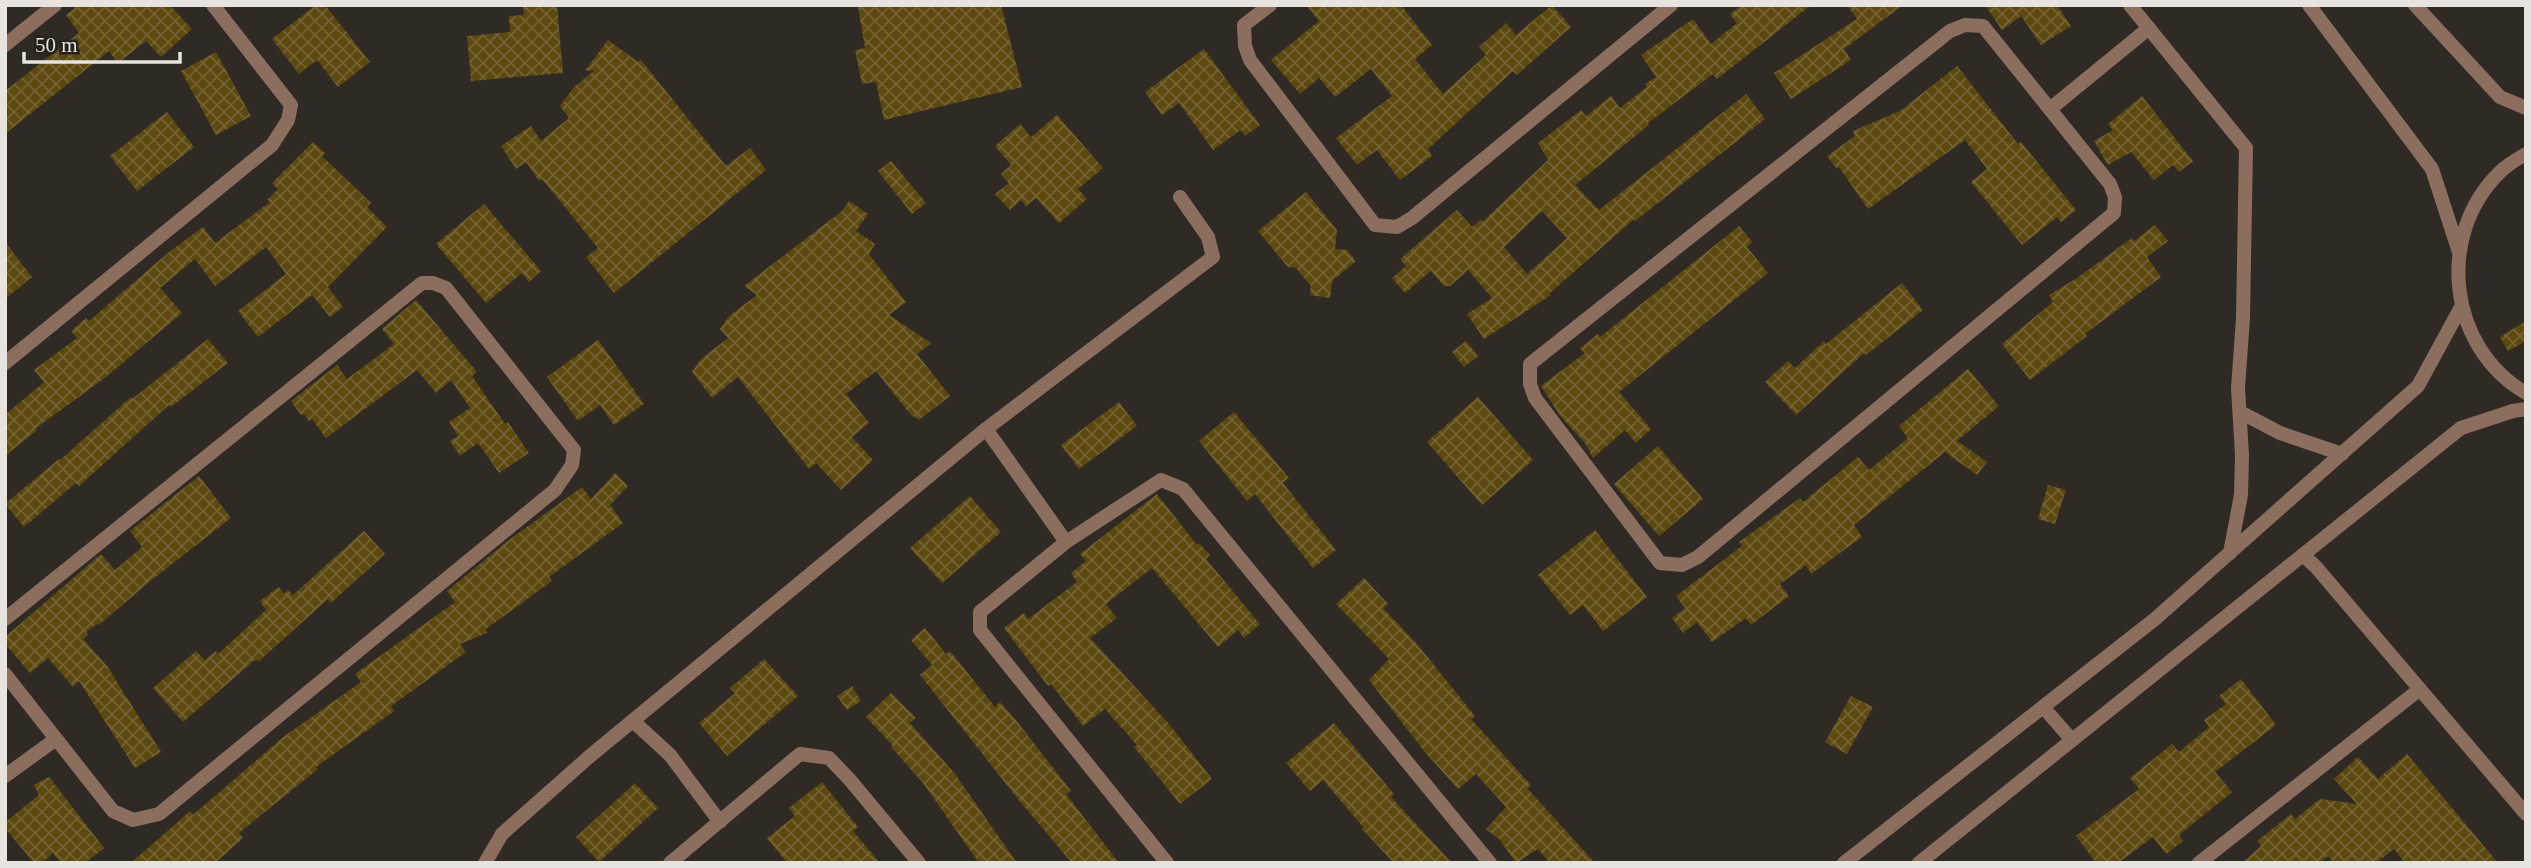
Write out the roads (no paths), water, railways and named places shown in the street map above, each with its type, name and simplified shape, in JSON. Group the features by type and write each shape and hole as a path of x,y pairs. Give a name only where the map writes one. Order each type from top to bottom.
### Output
{"street":[{"path":"5,45 55,5"},
{"path":"5,363 272,145 288,120 291,105 212,5"},
{"path":"1270,5 1244,25 1245,46 1250,60 1375,225 1396,227 1423,209 1671,5"},
{"path":"2130,5 2246,148 2243,318 2238,388 2241,495 2230,553"},
{"path":"2309,5 2432,169 2459,251"},
{"path":"2414,5 2500,97 2526,108"},
{"path":"1965,25 1983,26 2050,109 2110,184 2115,197 2114,214 1698,557 1682,565 1660,563 1535,398 1530,384 1530,364 1950,31 1965,25"},
{"path":"2050,109 2149,28"},
{"path":"2526,153 2500,172 2472,208 2459,251 2458,289 2461,307 2479,349 2509,383 2526,393"},
{"path":"485,863 502,834 590,757 986,429 1213,257 1208,237 1180,197"},
{"path":"5,619 422,283 433,282 446,288 574,450 572,466 555,490 159,814 132,820 113,811 5,674"},
{"path":"1844,863 2155,619 2418,386 2461,307"},
{"path":"1919,863 2461,428 2526,409"},
{"path":"2239,412 2280,433 2342,454"},
{"path":"986,429 1066,542"},
{"path":"1167,863 979,629 980,611 1066,542 1161,480 1182,489 1490,863"},
{"path":"2303,555 2526,814"},
{"path":"2199,863 2420,689"},
{"path":"2043,707 2072,740"},
{"path":"634,722 670,755 720,822"},
{"path":"5,776 55,738"},
{"path":"670,863 800,754 829,758 919,863"}]}
